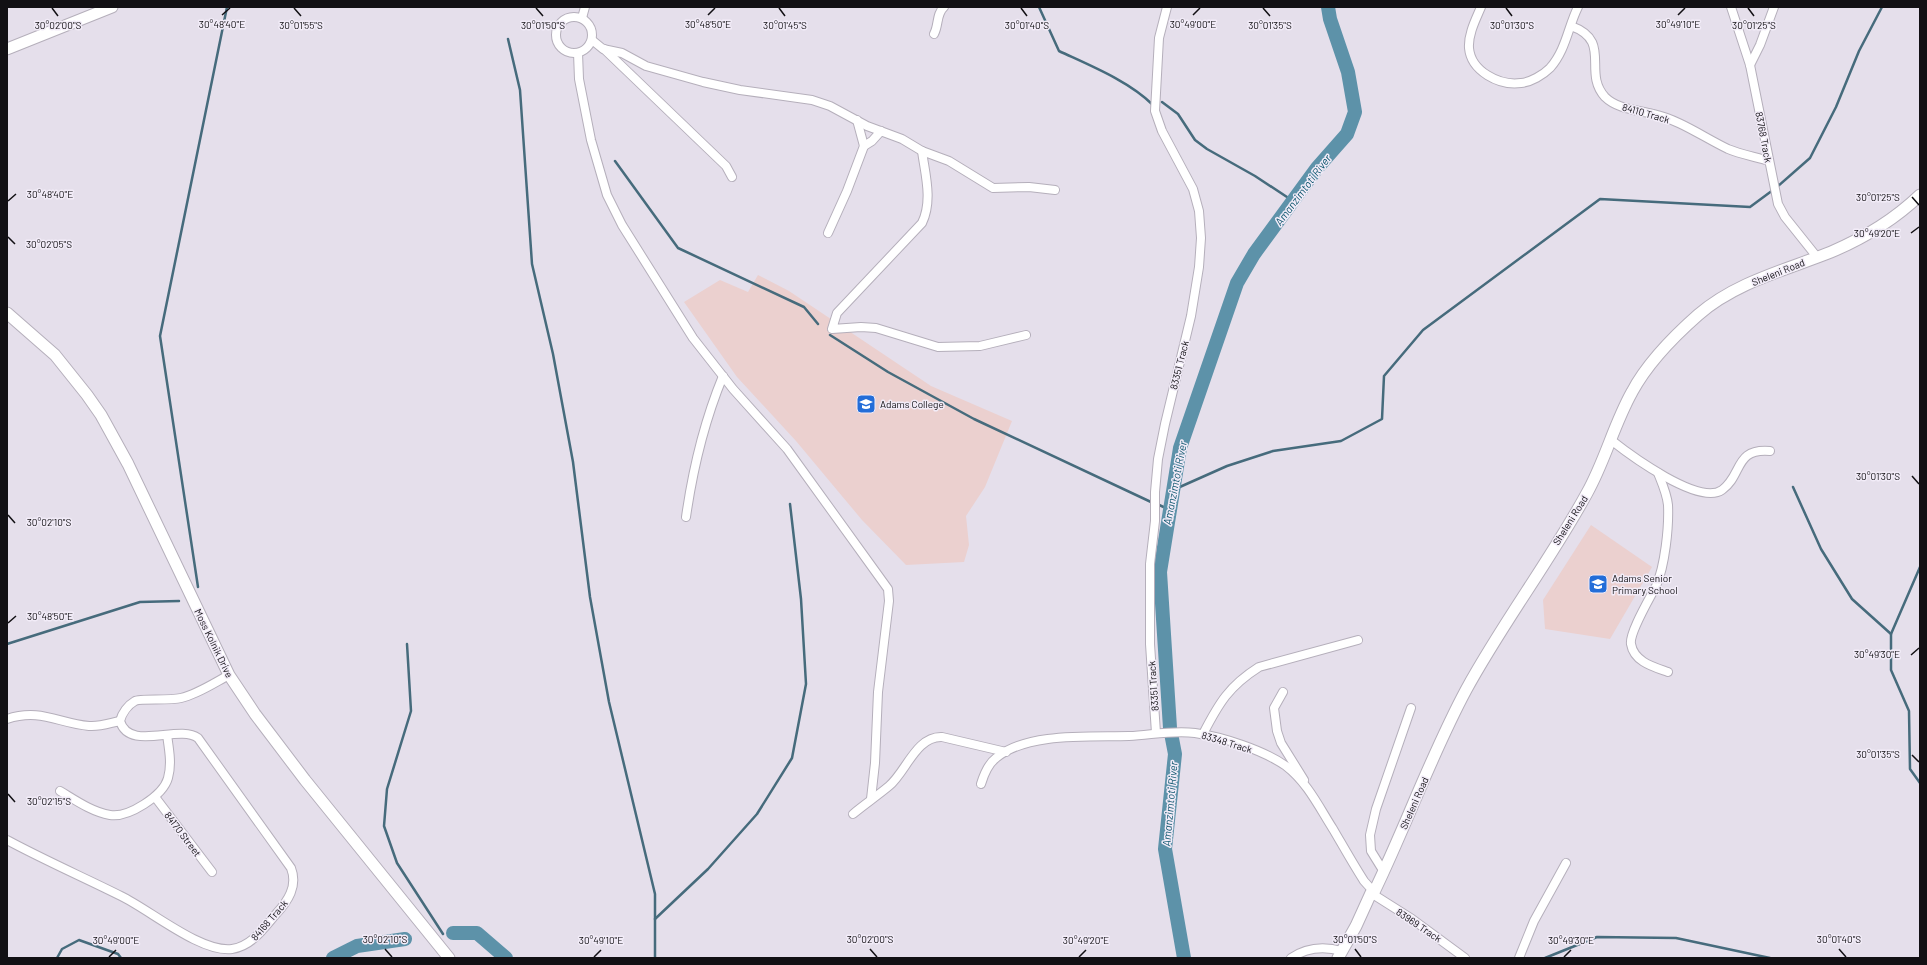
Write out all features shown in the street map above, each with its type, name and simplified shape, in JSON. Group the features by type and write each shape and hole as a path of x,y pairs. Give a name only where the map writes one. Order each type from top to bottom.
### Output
{"street":[{"path":"7,49 112,7"},
{"path":"582,18 584,7"},
{"path":"934,34 939,24 939,12 944,7"},
{"name":"83351 Track","path":"1156,733 1150,644 1150,564 1155,521 1155,492 1158,459 1191,316 1199,267 1201,238 1199,211 1193,189 1162,131 1155,111 1159,38 1167,7"},
{"path":"1481,7 1470,37 1470,54 1477,66 1483,72 1502,82 1522,83 1540,76 1550,68 1563,48 1578,7"},
{"name":"83768 Track","path":"1731,7 1750,65 1778,204 1785,217 1817,257"},
{"path":"1750,65 1760,45 1774,7"},
{"path":"571,17 582,18 590,25 592,30 592,40 587,49 578,53 563,50 559,46 556,36 559,26 566,19 571,17"},
{"name":"84110 Track","path":"1571,26 1583,31 1592,39 1596,78 1603,95 1610,101 1620,107 1664,116 1730,150 1769,161"},
{"path":"592,40 726,166 732,176"},
{"path":"603,49 622,54 646,66 703,82 740,90 812,100 830,106 856,120 902,139 922,151 949,161 993,188 1029,187 1055,190"},
{"path":"578,53 584,108 606,195 622,225 677,313 723,376 787,449 888,589 889,601 878,692 875,764 871,799"},
{"path":"856,120 864,146"},
{"path":"828,233 847,191 864,146 872,141 881,131"},
{"path":"922,151 927,175 928,190 926,211 922,223 837,313 832,329 861,327 876,328 938,347 980,346 1026,336"},
{"name":"Sheleni Road","path":"1340,955 1384,872 1440,742 1466,691 1503,625 1574,516 1599,469 1631,393 1644,372 1661,351 1699,314 1729,293 1854,241 1886,224 1920,195"},
{"name":"Moss Kolnik Drive","path":"7,313 55,356 87,395 101,415 128,464 229,675 255,714 305,780 449,958"},
{"path":"686,517 698,450 710,408 723,376"},
{"path":"1611,440 1629,455 1658,473 1702,494 1713,494 1721,491 1727,486 1745,457 1753,451 1770,451"},
{"path":"1658,473 1668,504 1663,566 1657,584 1634,631 1631,645 1636,656 1642,662 1668,672"},
{"path":"1203,734 1220,703 1230,689 1246,675 1259,667 1358,640"},
{"path":"7,719 23,715 36,714 91,726 120,721 126,709 139,699 165,701 182,698 196,693 229,675"},
{"path":"1283,692 1274,708 1279,737 1300,771 1306,786"},
{"path":"1384,872 1371,851 1370,836 1376,809 1411,708"},
{"name":"84168 Track","path":"7,840 137,904 181,932 209,946 221,949 233,949 250,941 285,904 293,887 293,872 201,741 191,734 136,735 126,730 120,721"},
{"name":"83348 Track","path":"981,784 989,766 996,758 1006,752 1040,740 1131,736 1165,732 1203,734 1271,757 1297,776 1306,786 1372,893"},
{"path":"60,791 93,809 115,815 129,812 155,796 168,778 170,768 167,735"},
{"path":"853,814 890,785 912,756 933,738 942,737 990,747 1006,752"},
{"name":"84170 Street","path":"155,796 212,872"},
{"path":"1519,958 1534,921 1566,863"},
{"name":"83969 Track","path":"1372,893 1412,919 1466,958"},
{"path":"1291,958 1300,952 1320,948 1340,955"}],"shaded area":[{"name":"Adams College","path":"758,275 789,291 931,386 1012,421 985,487 966,516 969,545 964,562 906,565 862,520 796,441 737,377 684,302 720,280 748,292"},
{"name":"Adams Senior Primary School","path":"1591,525 1652,567 1610,639 1545,629 1543,600"}],"waterway":[{"path":"198,587 160,336 227,7"},
{"path":"1039,7 1059,51 1121,81 1153,105"},
{"name":"Amanzimtoti River","path":"1184,958 1165,849 1175,754 1170,728 1160,572 1180,448 1237,283 1254,254 1317,168 1347,134 1355,112 1348,72 1330,19 1328,7"},
{"path":"1777,187 1810,158 1836,107 1859,51 1882,7"},
{"path":"508,39 520,90 532,264 553,354 573,462 590,597 609,702 655,894 655,958"},
{"path":"1162,102 1178,114 1195,140 1207,149 1255,176 1293,201"},
{"path":"615,161 678,248 804,307 818,324"},
{"path":"1173,490 1227,466 1273,451 1341,441 1382,419 1384,376 1423,330 1600,199 1750,207 1773,190"},
{"path":"830,335 888,372 974,419 1151,502"},
{"path":"1793,487 1821,549 1852,599 1891,634"},
{"path":"655,919 708,869 757,814 792,758 806,684 801,599 790,504"},
{"path":"1157,504 1170,510"},
{"path":"1920,567 1891,634 1891,670 1909,711 1910,769 1920,783"},
{"path":"7,644 140,602 179,601"},
{"path":"407,644 411,711 387,789 384,826 397,863 443,934"},
{"name":"Amanzimtoti River","path":"453,933 477,933 506,958"},
{"path":"1545,958 1597,937 1676,938 1770,958"},
{"path":"333,958 357,946 405,939"},
{"path":"57,958 62,949 79,940 118,954 121,958"}],"place":[{"name":"Adams College","path":"866,404"},
{"name":"Adams Senior Primary School","path":"1598,584"}]}
